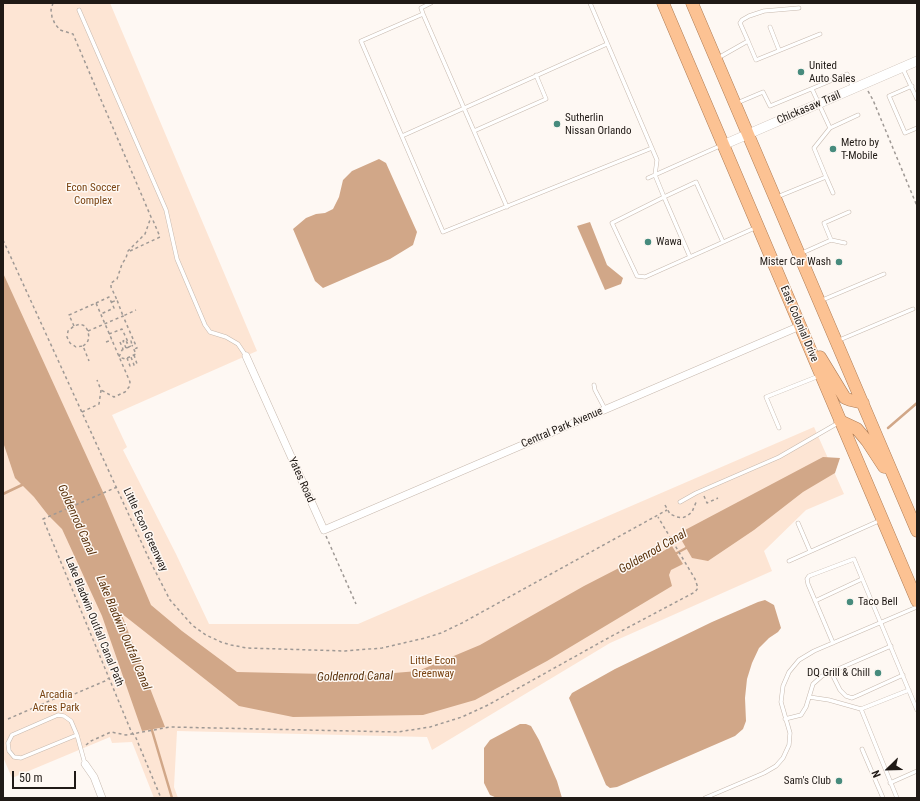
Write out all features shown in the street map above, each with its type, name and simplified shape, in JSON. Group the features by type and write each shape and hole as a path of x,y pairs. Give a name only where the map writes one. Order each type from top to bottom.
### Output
{"highway":[{"name":"East Colonial Drive","path":"663,3 800,326 825,374 840,421 917,601"},
{"path":"692,3 917,529"},
{"path":"825,374 845,398 863,403"},
{"path":"840,421 857,429 881,462 908,510"}],"street":[{"name":"Chickasaw Trail","path":"723,145 917,61"},
{"name":"Central Park Avenue","path":"324,530 800,326"},
{"name":"Yates Road","path":"246,356 324,530"},
{"path":"85,764 94,777 102,798"}],"lane":[{"path":"431,3 421,8 423,14 506,207"},
{"path":"590,3 657,160 655,175 690,257"},
{"path":"799,8 764,11 742,20 740,23 756,60 820,34"},
{"path":"79,10 166,210 177,259 205,325 210,332 226,337 238,344 246,356"},
{"path":"423,14 361,41 443,232 652,148"},
{"path":"770,27 780,50"},
{"path":"716,60 748,42"},
{"path":"402,136 607,44"},
{"path":"903,68 917,99"},
{"path":"734,104 763,92 770,106 847,74 853,89"},
{"path":"474,131 546,99 536,75"},
{"path":"912,86 889,96 905,133 917,128"},
{"path":"812,88 830,128"},
{"path":"833,193 814,148 830,128 858,115"},
{"path":"648,178 723,145"},
{"path":"775,198 826,177"},
{"path":"723,242 696,182 612,223 637,276 645,277 758,227"},
{"path":"831,240 824,223 849,212"},
{"path":"799,254 831,240 845,243"},
{"path":"819,301 884,274"},
{"path":"836,341 913,309"},
{"path":"779,428 766,397 825,374"},
{"path":"594,385 605,409"},
{"path":"680,502 696,493 779,457 840,421"},
{"path":"788,560 883,519"},
{"path":"798,524 810,551"},
{"path":"833,643 807,579 809,576 854,559 917,710"},
{"path":"815,601 862,579"},
{"path":"705,798 764,773 776,766 783,758 789,745 790,733 781,702 783,686 789,672 799,660 814,651 917,607"},
{"path":"785,719 801,715 806,707 813,684 822,676 891,646"},
{"path":"832,672 840,690 846,696 852,698 903,675"},
{"path":"809,697 829,700 861,709 909,690"},
{"path":"861,709 897,798"},
{"path":"77,735 21,758 14,757 9,751 8,743 12,735 58,715 64,716 71,721 77,735 85,764"},
{"path":"862,749 883,798"},
{"path":"890,783 917,771"}],"path":[{"path":"53,3 51,10 52,18 60,30 73,34 160,237 128,251"},
{"path":"864,84 873,100 917,206"},
{"path":"134,349 137,348 111,287 111,283 117,279 128,251 145,234 152,217"},
{"name":"Little Econ Greenway","path":"3,240 150,561 170,600 192,625 206,635 231,645 247,648 354,651 392,646 433,636 469,620 667,510"},
{"path":"74,326 69,315 109,297 114,308 101,314"},
{"path":"112,302 117,300"},
{"path":"96,303 130,382 129,388 125,392 114,397 101,390"},
{"path":"88,331 136,310"},
{"path":"80,324 85,326 88,331 89,338 87,343 83,346 76,347 70,343 67,337 68,331 74,326 80,324"},
{"path":"110,334 122,329 129,347"},
{"path":"125,334 130,332"},
{"path":"106,342 112,340"},
{"path":"126,348 123,341 131,341 136,354 134,355 138,364"},
{"path":"120,342 123,349"},
{"path":"118,357 123,349 132,345"},
{"path":"83,346 89,361"},
{"path":"118,357 127,358 134,355"},
{"path":"127,358 130,366 134,365 131,357"},
{"path":"82,412 99,404 101,390 97,380"},
{"name":"Lake Bladwin Outfall Canal Path","path":"117,487 43,519 133,734"},
{"path":"665,505 670,514 679,518 692,512 696,502 700,498 704,496 707,503 718,498"},
{"path":"82,752 91,741 111,732 123,735 166,728 398,732 418,730 454,721 488,705 697,590 697,585 686,563 658,516"},
{"path":"324,530 356,604"},
{"path":"8,719 56,698 65,698 109,678"},
{"path":"133,734 155,779 161,798"}],"green space":[{"path":"3,3 110,3 257,351 112,415 127,447 123,450 176,554 209,624 358,624 814,427 844,494 806,510 764,551 772,571 610,643 432,750 427,737 177,731 174,787 178,798 154,798 132,742 112,743 110,737 12,778 3,757"}],"water":[{"path":"379,159 386,163 417,232 413,245 390,259 323,288 315,281 293,229 306,218 316,214 325,213 333,209 339,197 343,180 352,171"},
{"path":"590,222 607,265 623,278 621,284 605,290 577,226"},
{"path":"3,273 103,492 151,605 182,631 237,672 370,675 418,671 480,645 584,586 652,551 660,553 672,546 683,564 671,570 669,575 672,586 547,661 475,700 423,715 293,717 239,706 121,613 165,727 142,731 102,616 62,529 15,478 3,442"},
{"path":"823,457 840,458 835,473 803,492 754,530 708,561 692,558 682,541 685,530"},
{"path":"765,600 774,605 781,628 759,648 752,663 747,679 745,698 746,721 743,729 735,736 617,787 610,788 606,785 569,698 572,693 615,669 712,622"},
{"path":"520,724 531,726 539,740 557,781 562,798 497,798 490,795 484,783 484,748 490,740"}],"waterway":[{"name":"Goldenrod Canal","path":"888,428 917,403"},
{"path":"3,494 24,484"},
{"name":"Goldenrod Canal","path":"675,554 688,547"},
{"name":"Lake Bladwin Outfall Canal","path":"151,727 172,798"}],"place":[{"name":"United Auto Sales","path":"801,72"},
{"name":"Sutherlin Nissan Orlando","path":"557,124"},
{"name":"Metro by T-Mobile","path":"833,149"},
{"name":"Wawa","path":"648,242"},
{"name":"Mister Car Wash","path":"839,262"},
{"name":"Taco Bell","path":"850,602"},
{"name":"DQ Grill & Chill","path":"878,673"},
{"name":"Sam's Club","path":"839,781"}],"park label":[{"name":"Econ Soccer Complex","path":"93,194"},
{"name":"Arcadia Acres Park","path":"56,701"}]}
